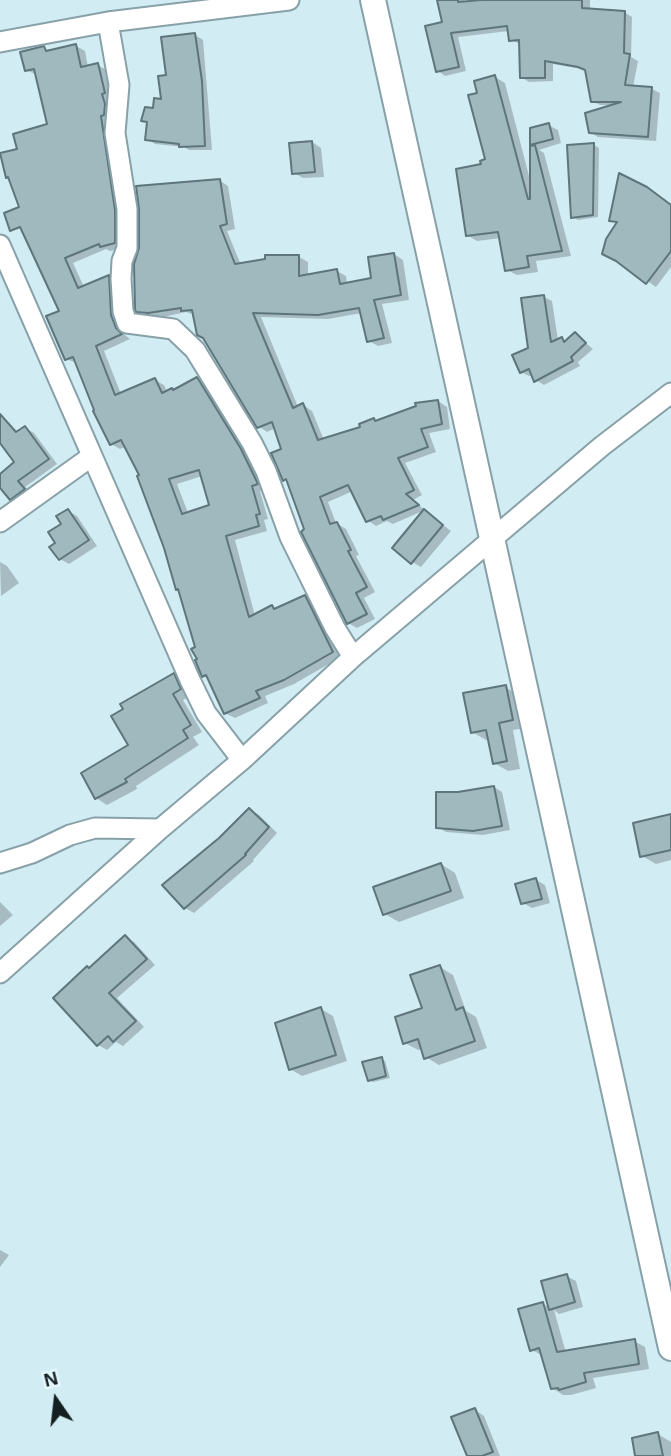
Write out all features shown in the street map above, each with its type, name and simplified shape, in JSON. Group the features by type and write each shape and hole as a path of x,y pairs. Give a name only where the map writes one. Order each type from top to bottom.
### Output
{"street":[{"path":"0,42 108,22 289,0"},
{"path":"373,0 671,1348"},
{"path":"108,22 119,85 115,133 127,209 127,248 122,261 121,279 123,311 127,323 173,329 195,350 252,443 266,471 290,537 335,628 353,657"},
{"path":"0,245 190,680 206,713 242,760"},
{"path":"0,973 160,829 242,760 353,657 602,446 671,393"},
{"path":"0,522 92,456"},
{"path":"0,863 95,828 160,829"}],"building":[{"path":"437,0 582,0 582,8 625,11 624,53 630,54 625,85 652,87 648,137 589,133 585,113 621,102 591,102 585,70 578,67 545,61 545,78 520,78 519,40 509,41 507,26 451,33 459,67 436,72 425,26 442,22"},
{"path":"195,33 202,81 205,146 179,147 179,144 145,140 147,122 141,121 145,107 153,108 154,98 161,99 158,76 166,75 161,37"},
{"path":"76,44 81,67 98,63 105,93 102,94 104,115 101,116 115,210 115,243 100,247 99,244 65,258 78,288 109,275 111,315 116,328 122,334 96,346 115,395 155,378 162,393 197,377 241,449 258,484 252,486 260,514 256,515 259,526 226,536 249,617 272,605 274,609 305,595 333,652 284,680 256,691 260,698 224,714 206,675 202,677 191,649 195,647 178,589 176,590 164,548 137,476 139,475 121,440 110,445 93,411 73,357 65,360 46,316 59,311 20,227 10,231 4,213 19,207 8,177 6,178 0,153 17,149 13,134 47,124 34,69 25,71 20,52 44,46 46,51","holes":["199,470 209,505 182,514 169,479"]},
{"path":"495,75 528,199 530,146 535,145 562,251 527,256 529,267 505,271 498,232 466,236 456,169 481,164 480,161 485,159 468,95 477,93 474,81"},
{"path":"549,123 553,139 530,145 530,128"},
{"path":"312,141 315,172 292,174 289,143"},
{"path":"594,143 593,215 571,218 567,145"},
{"path":"619,173 647,187 671,205 671,251 646,284 616,261 602,254 606,239 617,222 609,221"},
{"path":"220,179 227,224 220,226 235,264 265,259 265,255 299,255 299,276 337,269 340,284 371,278 368,257 394,253 401,295 374,300 384,338 367,342 359,308 318,315 253,313 293,408 303,403 318,440 360,427 359,424 374,418 375,421 416,406 415,403 438,400 442,424 421,429 428,447 398,458 414,490 406,494 419,505 383,520 381,516 366,522 348,485 320,497 330,524 337,522 351,550 348,551 367,587 356,593 367,614 347,624 301,532 304,529 286,479 283,481 271,453 281,449 272,422 257,428 203,338 197,335 192,310 181,311 181,308 148,313 136,312 135,309 134,264 139,248 136,186"},
{"path":"544,295 551,342 562,337 564,342 575,332 586,343 571,357 573,361 534,382 529,369 520,373 512,355 528,348 521,298"},
{"path":"0,414 16,432 25,426 49,459 18,481 25,489 10,500 0,488 0,474 14,462 0,443"},
{"path":"68,509 89,540 59,560 49,547 55,543 48,532 61,524 56,516"},
{"path":"424,509 443,525 411,564 392,548"},
{"path":"174,673 181,689 173,694 191,725 183,730 188,738 125,779 127,782 95,799 81,773 128,745 111,716 123,709 120,704"},
{"path":"506,685 513,720 499,723 507,761 493,764 486,730 471,733 463,693"},
{"path":"494,786 502,826 473,831 436,828 436,792 458,792"},
{"path":"249,808 269,827 246,855 184,909 162,885 219,838"},
{"path":"671,814 671,850 640,857 633,823"},
{"path":"441,863 451,891 383,915 373,887"},
{"path":"536,878 542,899 521,904 515,884"},
{"path":"125,935 147,959 109,993 136,1021 113,1042 108,1036 97,1046 53,998"},
{"path":"440,965 456,1010 463,1007 475,1041 424,1059 418,1039 403,1044 395,1017 422,1008 410,975"},
{"path":"321,1007 336,1055 289,1070 275,1023"},
{"path":"382,1057 386,1076 368,1081 362,1062"},
{"path":"567,1274 575,1302 549,1310 541,1281"},
{"path":"543,1302 557,1352 635,1339 639,1364 584,1373 586,1382 559,1390 551,1389 539,1348 530,1351 518,1309"},
{"path":"475,1408 493,1452 482,1456 467,1456 451,1417"},
{"path":"658,1432 663,1456 635,1456 632,1438"}]}
